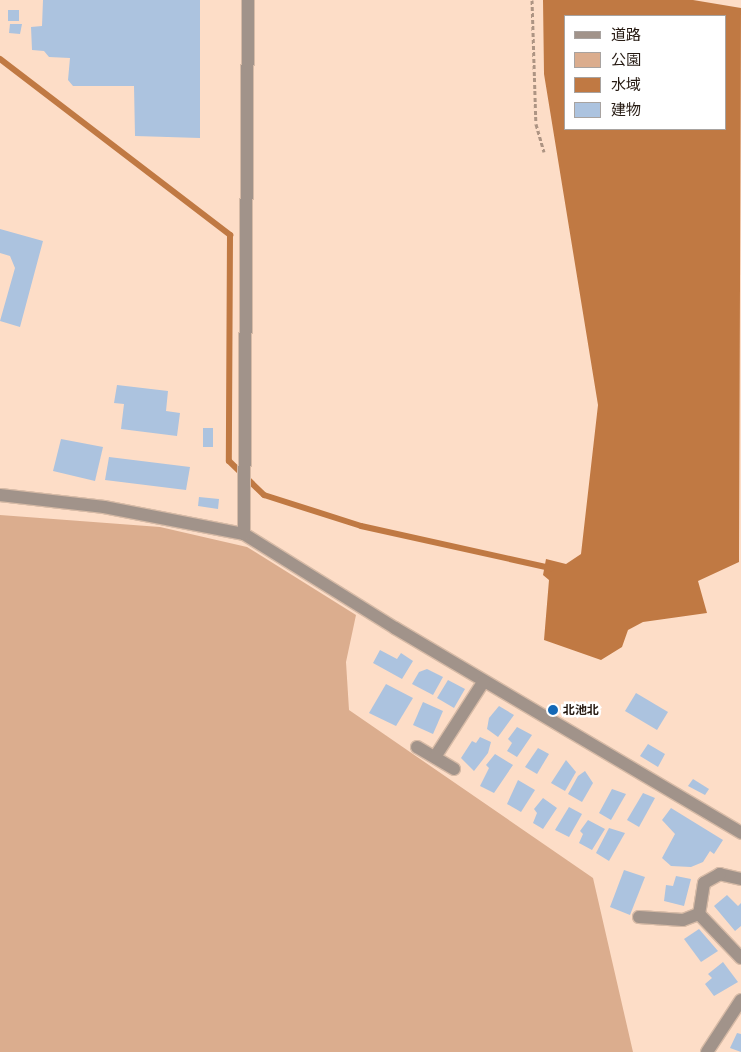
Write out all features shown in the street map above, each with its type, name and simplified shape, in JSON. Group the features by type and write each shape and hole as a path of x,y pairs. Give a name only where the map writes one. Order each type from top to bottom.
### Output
{"street":[{"path":"244,534 248,0"},
{"path":"0,495 104,507 244,534 484,681 741,833"},
{"path":"435,757 484,681"},
{"path":"417,747 454,769"},
{"path":"699,914 704,883 720,874 741,879"},
{"path":"638,917 683,920 699,914"},
{"path":"699,914 741,958"},
{"path":"707,1052 741,1000"}],"path":[{"path":"532,0 536,124 544,152"}],"green space":[{"path":"0,515 160,527 247,547 356,615 346,662 349,710 593,878 633,1052 0,1052"}],"water":[{"path":"543,0 693,0 741,8 739,562 698,581 707,613 643,622 628,630 622,647 601,660 544,640 549,580 543,575 546,559 566,564 581,554 598,405 544,74"}],"building":[{"path":"43,0 200,0 200,138 135,136 134,86 73,86 68,80 70,58 49,57 44,51 32,50 31,27 42,26"},
{"path":"8,10 19,10 19,21 8,21"},
{"path":"10,24 22,24 20,34 9,33"},
{"path":"0,229 43,241 20,327 0,321 15,268 10,256 0,253"},
{"path":"117,385 168,391 166,411 180,413 177,436 121,429 124,404 114,403"},
{"path":"203,428 213,428 213,447 203,447"},
{"path":"61,439 103,447 95,481 53,471"},
{"path":"109,457 190,467 186,490 105,480"},
{"path":"199,497 219,499 218,509 198,506"},
{"path":"380,650 397,659 401,653 413,661 402,679 373,663"},
{"path":"427,669 443,677 433,695 412,684 419,672"},
{"path":"448,680 465,689 454,708 437,698"},
{"path":"386,684 413,698 396,726 369,713"},
{"path":"636,693 668,712 657,730 625,711"},
{"path":"423,702 443,711 433,734 413,725"},
{"path":"499,706 514,715 498,737 487,729 489,718"},
{"path":"517,727 532,735 517,757 507,751 512,743 508,739"},
{"path":"480,737 491,742 488,753 474,771 461,758 472,741 476,743"},
{"path":"648,744 665,754 658,767 640,756"},
{"path":"538,748 549,754 537,774 525,767"},
{"path":"495,754 513,765 494,793 480,786 489,768 486,765"},
{"path":"566,760 576,772 565,791 551,783"},
{"path":"585,771 593,783 582,802 568,794 578,776"},
{"path":"693,779 709,789 705,795 688,786"},
{"path":"518,780 535,790 521,812 507,804"},
{"path":"612,789 626,794 611,820 599,813"},
{"path":"643,793 655,798 639,827 627,820"},
{"path":"543,798 557,808 543,829 533,823 537,813 534,809"},
{"path":"569,807 582,814 569,837 555,830"},
{"path":"671,808 723,840 714,854 710,851 703,862 691,867 671,866 662,858 675,834 662,820"},
{"path":"588,820 605,829 592,850 579,843 583,834 580,831"},
{"path":"609,828 625,833 609,861 596,853"},
{"path":"624,870 645,877 630,915 610,907"},
{"path":"676,876 691,879 684,906 664,901 666,885 673,886"},
{"path":"727,895 738,906 741,903 741,926 735,931 714,906"},
{"path":"699,929 718,951 701,962 684,939"},
{"path":"723,962 738,982 714,996 705,984 712,978 708,974"},
{"path":"737,1033 741,1034 741,1052 730,1048"}],"waterway":[{"path":"0,59 230,235 229,461 264,495 361,526 551,568"}],"place":[{"name":"北池北","path":"553,710"}]}
